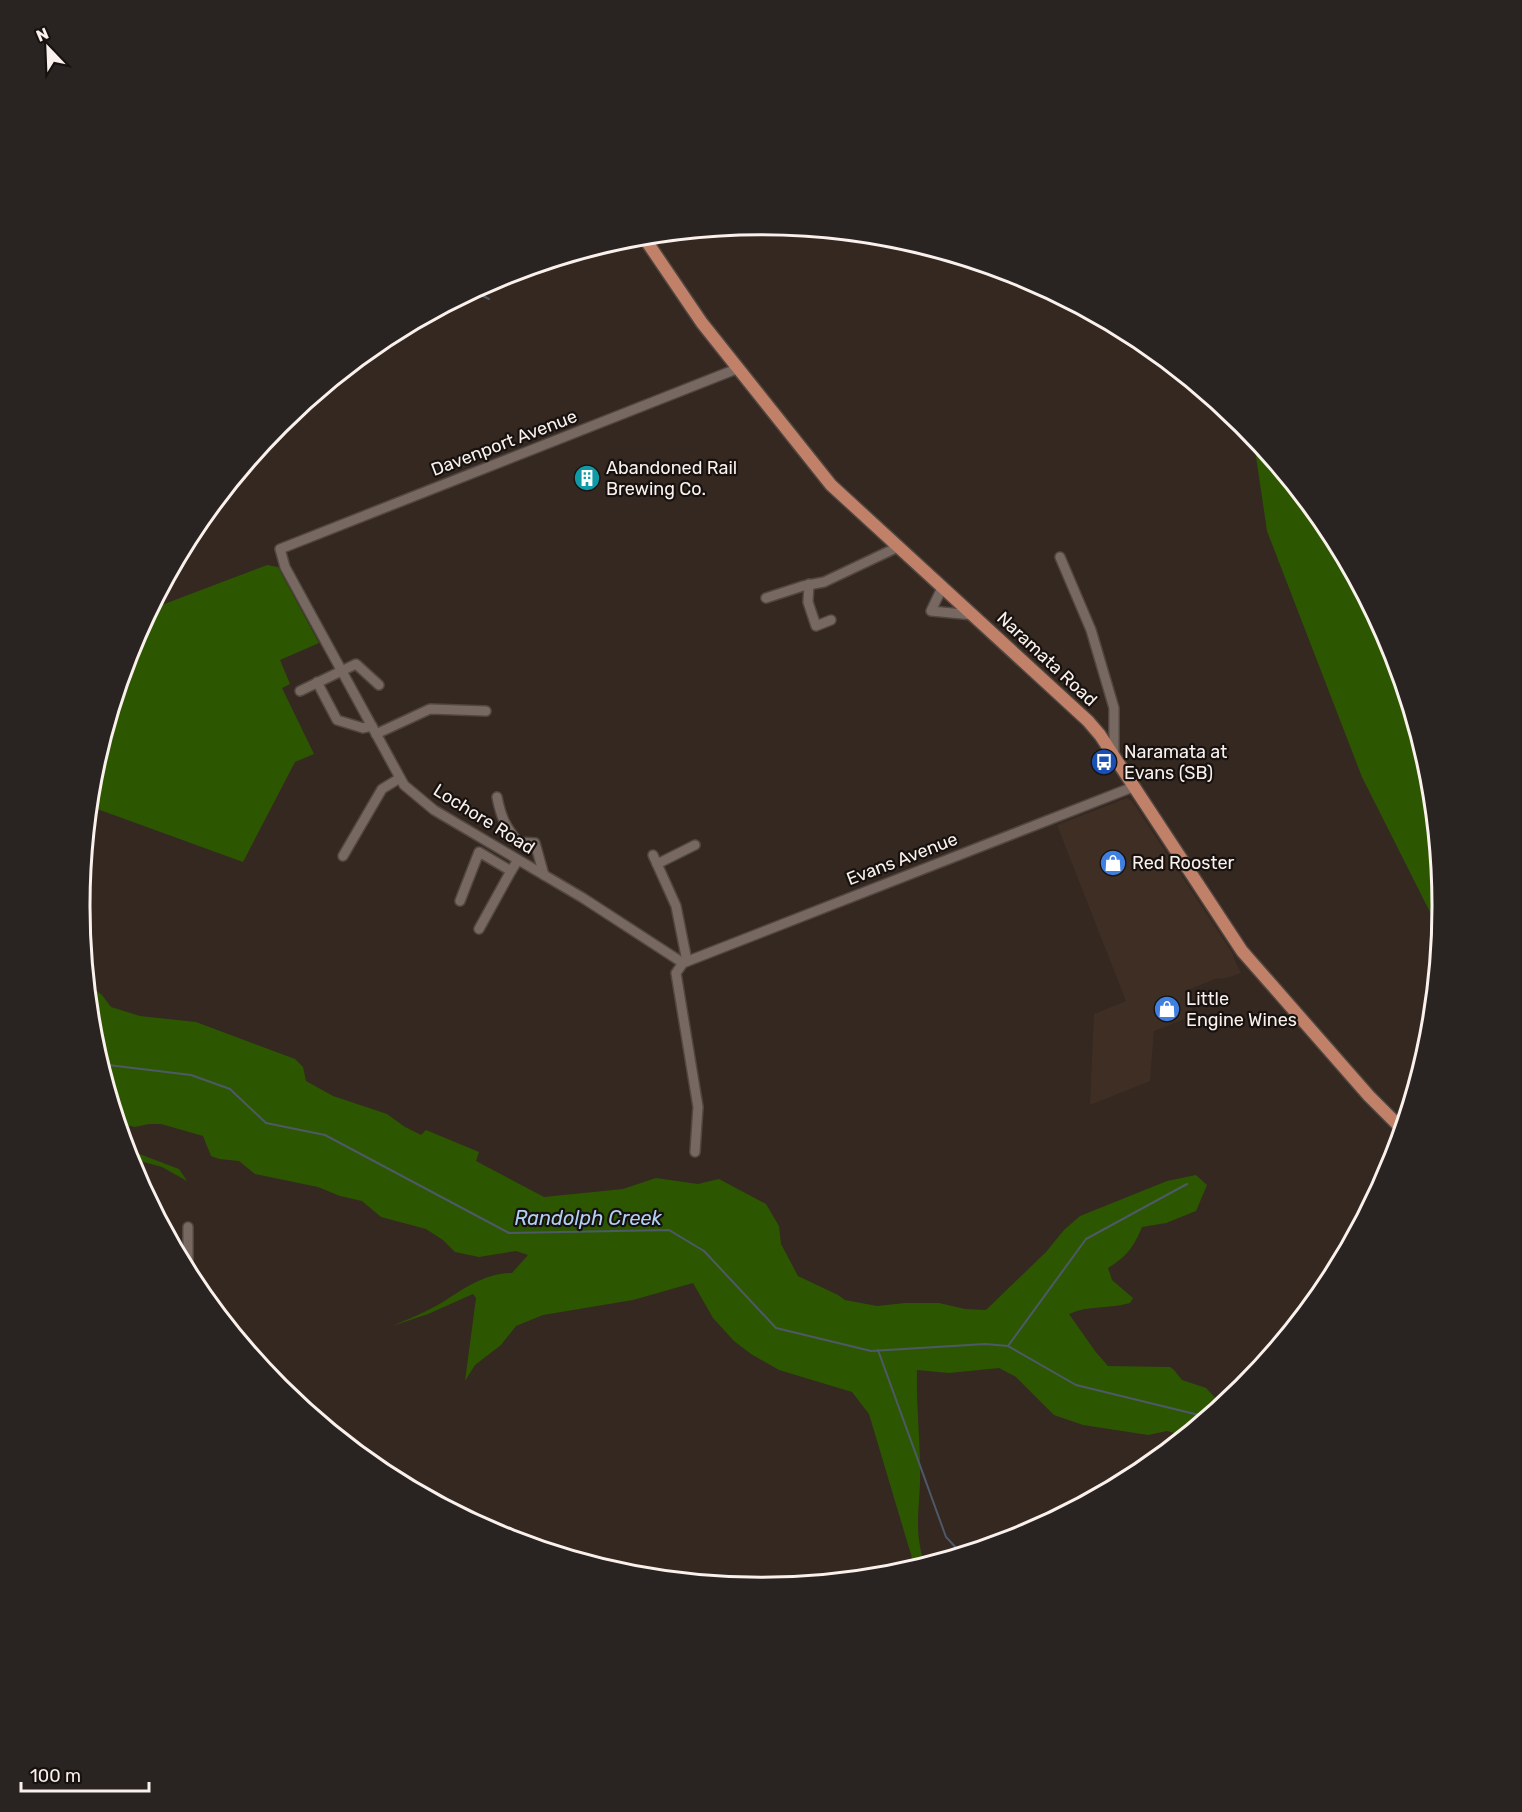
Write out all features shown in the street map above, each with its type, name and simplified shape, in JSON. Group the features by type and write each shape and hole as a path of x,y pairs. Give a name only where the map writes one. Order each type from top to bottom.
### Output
{"main road":[{"name":"Naramata Road","path":"649,245 682,295 831,485 1088,721 1227,930 1255,968 1396,1123"}],"street":[{"name":"Davenport Avenue","path":"280,549 739,368"},
{"path":"766,598 809,584 824,582 898,547"},
{"name":"Lochore Road","path":"280,549 285,567 404,785 434,810 685,962"},
{"path":"1060,556 1090,630 1114,708 1114,757"},
{"path":"809,584 808,602 816,626 831,620"},
{"path":"942,588 932,611 973,615"},
{"path":"300,691 356,664 379,685"},
{"path":"317,682 337,720 374,730 430,709 486,711"},
{"path":"343,856 382,789 400,778"},
{"name":"Evans Avenue","path":"685,962 1133,787"},
{"path":"497,797 502,820 518,842 535,843 544,875"},
{"path":"695,845 655,860 676,906 685,962 676,973 698,1107 695,1152"},
{"path":"460,901 479,852 511,871"},
{"path":"479,929 518,860"},
{"path":"188,1227 188,1254"}],"shaded area":[{"path":"1127,798 1132,801 1233,954 1241,973 1215,979 1185,991 1194,1015 1154,1031 1150,1081 1090,1105 1094,1014 1126,1001 1057,825"}],"green space":[{"path":"1256,454 1319,533 1363,609 1381,649 1409,732 1419,775 1431,862 1432,916 1362,777 1267,531"},
{"path":"267,565 278,567 319,643 280,660 290,684 282,688 314,754 295,762 243,862 97,809 113,732 126,690 161,605"},
{"path":"96,990 111,1007 140,1016 196,1022 295,1059 303,1067 306,1081 333,1096 387,1114 421,1135 426,1130 479,1152 476,1161 544,1197 623,1189 656,1178 698,1184 719,1179 766,1204 779,1226 781,1244 798,1276 845,1300 877,1306 939,1303 965,1309 986,1310 1080,1216 1167,1181 1196,1175 1207,1185 1196,1211 1166,1223 1142,1227 1129,1251 1108,1268 1112,1280 1133,1298 1130,1303 1084,1309 1069,1314 1108,1366 1170,1367 1182,1380 1206,1388 1216,1398 1175,1433 1167,1431 1148,1435 1083,1425 1054,1415 1016,1377 999,1368 949,1373 917,1370 920,1468 918,1533 923,1557 912,1559 869,1414 852,1392 779,1370 751,1354 734,1341 713,1318 693,1283 633,1300 543,1315 516,1326 501,1345 475,1365 465,1381 476,1298 473,1294 428,1314 392,1326 431,1309 484,1278 512,1273 528,1255 516,1251 479,1257 455,1252 443,1240 426,1229 381,1217 362,1201 340,1196 318,1187 255,1174 239,1161 211,1156 203,1136 161,1124 135,1127 127,1125 113,1080"},
{"path":"137,1153 179,1169 187,1181 162,1167 140,1161"}],"waterway":[{"path":"482,296 489,299"},
{"name":"Randolph Creek","path":"110,1065 191,1075 230,1089 266,1123 325,1135 509,1233 669,1230 704,1251 776,1328 871,1351 985,1344 1008,1346 1076,1385 1197,1415"},
{"path":"1008,1346 1086,1239 1187,1184"},
{"path":"878,1350 946,1537 956,1548"}],"place":[{"name":"Abandoned Rail Brewing Co.","path":"587,478"},
{"name":"Naramata at Evans (SB)","path":"1104,762"},
{"name":"Red Rooster","path":"1113,863"},
{"name":"Little Engine Wines","path":"1167,1009"}]}
